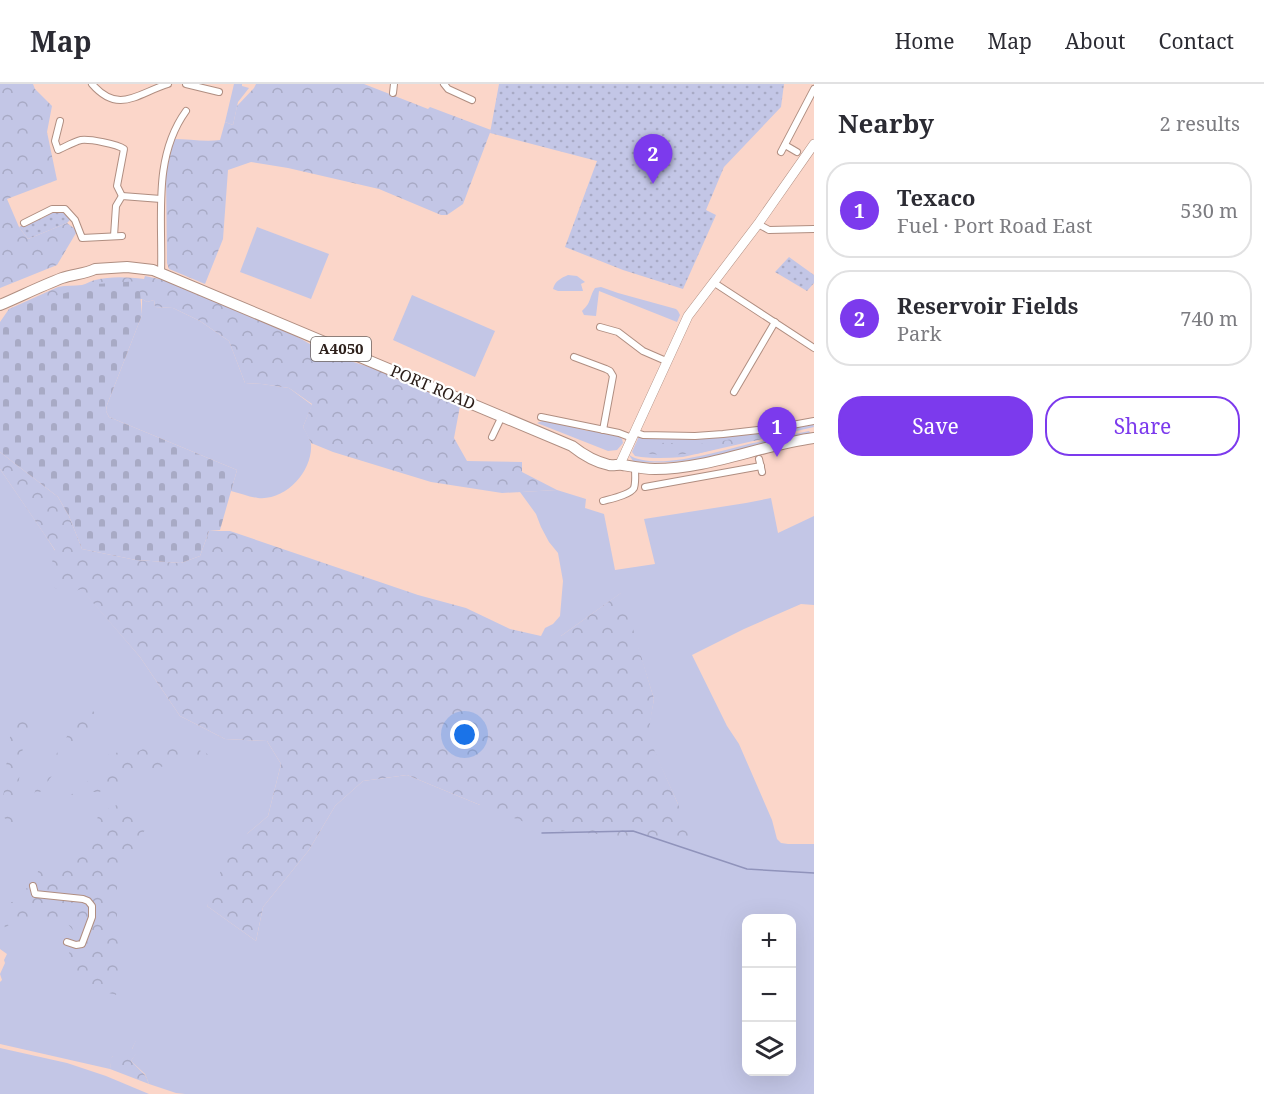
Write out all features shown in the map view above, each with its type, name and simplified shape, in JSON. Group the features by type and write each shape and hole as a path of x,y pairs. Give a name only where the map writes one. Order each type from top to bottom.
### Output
{"main road":[{"name":"PORT ROAD","path":"0,305 71,275 91,271 161,274 620,464"},
{"name":"A4050","path":"620,464 635,468 671,468 814,438"}],"street":[{"path":"92,84 105,96 122,101 168,84"},
{"path":"186,84 219,92"},
{"path":"393,93 394,84"},
{"path":"444,84 448,89 472,100"},
{"path":"781,152 814,89"},
{"path":"161,274 162,177 169,143 186,111"},
{"path":"60,122 55,141 58,150 84,140 123,147 125,152 117,186 122,196"},
{"path":"620,464 688,316 758,224 814,144"},
{"path":"785,145 797,152"},
{"path":"122,196 161,199"},
{"path":"114,236 116,206 122,196"},
{"path":"24,223 52,209 65,209 75,220 82,238 122,236"},
{"path":"758,224 769,230 814,229"},
{"path":"714,282 814,348"},
{"path":"734,392 775,322"},
{"path":"600,327 618,332 643,351 666,362"},
{"path":"574,357 594,363 612,373 613,379 603,430"},
{"path":"492,437 502,416"},
{"path":"541,417 633,435 706,435 769,429 814,421"},
{"path":"700,463 703,477"},
{"path":"645,487 761,466"},
{"path":"603,501 632,490 635,468"},
{"path":"33,886 35,894 83,899 92,906 92,918 82,944 67,942"}],"green space":[{"path":"0,84 33,84 52,106 47,132 57,180 7,199 19,227 28,239 67,223 75,229 76,233 57,265 0,288"},
{"path":"234,84 242,84 249,88 238,102 233,125 225,122"},
{"path":"256,84 364,84 491,130 463,204 447,215 441,215 379,189 288,168 251,162 228,170 223,239 205,284 169,269 167,263 166,173 173,139 220,140 225,122 233,125 237,106"},
{"path":"499,84 784,84 781,107 724,167 706,210 716,215 683,289 623,270 565,247 597,161 490,133"},
{"path":"56,210 71,219 67,223 28,239 19,227 43,218 49,212"},
{"path":"257,227 329,254 311,299 240,272"},
{"path":"789,257 814,275 814,283 807,291 775,272"},
{"path":"568,275 577,276 585,282 581,284 583,291 553,289 557,282"},
{"path":"145,276 174,283 287,331 344,359 379,370 460,406 454,438 467,461 522,462 522,472 557,490 502,493 431,482 311,443 303,427 312,404 289,388 245,383 229,341 200,321 173,308 155,307 154,300 9,309 58,287 82,285 107,278 144,279"},
{"path":"139,281 142,315 107,405 106,411 109,417 237,470 220,530 209,531 200,556 181,563 136,560 82,549 69,516 58,497 0,452 0,322 9,309 97,284"},
{"path":"601,287 676,309 680,315 677,322 599,291 596,316 584,315 582,311 595,288"},
{"path":"412,295 495,331 475,377 393,340"},
{"path":"142,299 147,302 154,300 155,307 173,308 200,321 229,341 245,383 289,388 312,405 303,427 311,444 308,464 296,482 288,489 268,498 251,497 231,491 237,470 109,417 106,411 107,405 142,315"},
{"path":"545,420 618,436 623,443 617,450 608,451 537,423"},
{"path":"813,424 814,427 683,457 647,458 635,456 632,452 639,436 686,438"},
{"path":"809,431 811,434 689,460 662,463 633,461 629,455 641,460 672,461"},
{"path":"758,432 768,432 772,436 696,454 666,456 648,453 640,447 643,444 710,443"},
{"path":"0,452 58,497 69,516 82,549 136,560 181,563 200,556 209,531 230,531 418,595 466,608 510,629 541,636 561,636 622,592 654,699 648,736 693,843 543,829 407,775 363,781 335,806 309,850 263,907 256,941 207,906 225,860 248,833 268,816 281,764 267,741 225,739 180,716 140,657 81,589 63,592 48,582 55,550 0,469"},
{"path":"0,469 74,580 140,657 180,716 225,739 267,741 281,764 268,816 248,833 207,906 256,941 263,907 309,850 335,806 363,781 407,775 480,805 678,804 647,736 654,699 621,593 561,636 541,636 545,628 553,624 560,616 563,581 558,553 549,542 536,514 520,492 557,490 586,499 585,508 604,514 615,570 655,564 644,519 771,498 778,533 814,516 814,605 801,604 692,655 727,726 739,744 772,820 777,839 781,843 788,844 814,844 814,1094 176,1093 149,1084 145,1074 131,1061 136,1053 136,1041 132,1049 112,1057 110,1069 0,1044 0,982 2,980 0,974 7,954 0,949"},
{"path":"19,706 30,712 31,727 24,738 19,780 13,794 13,806 20,813 11,826 3,816 2,802 14,712"},
{"path":"90,710 101,715 98,722 90,734 69,753 38,795 33,798 36,788 79,713"},
{"path":"163,745 196,749 213,758 183,761 153,769 110,787 103,787 100,792 83,792 78,797 75,812 60,813 60,807 72,794 104,769 109,754 133,750 137,752 149,746"},
{"path":"119,804 138,810 148,825 117,875 117,938 124,972 116,995 91,988 71,968 69,951 74,949 77,935 67,923 11,916 10,924 5,928 2,914 4,903 20,901 23,888 35,889 38,871 58,871 75,856 93,832 99,813"},
{"path":"136,1040 136,1054 131,1061 145,1075 149,1084 110,1069 111,1058 125,1046 132,1049"},
{"path":"0,1048 67,1063 149,1094 0,1094"}],"waterway":[{"path":"542,833 633,831 747,869 814,873"}],"place":[{"name":"Reservoir Fields","path":"653,184"},
{"name":"Texaco","path":"777,457"}]}
